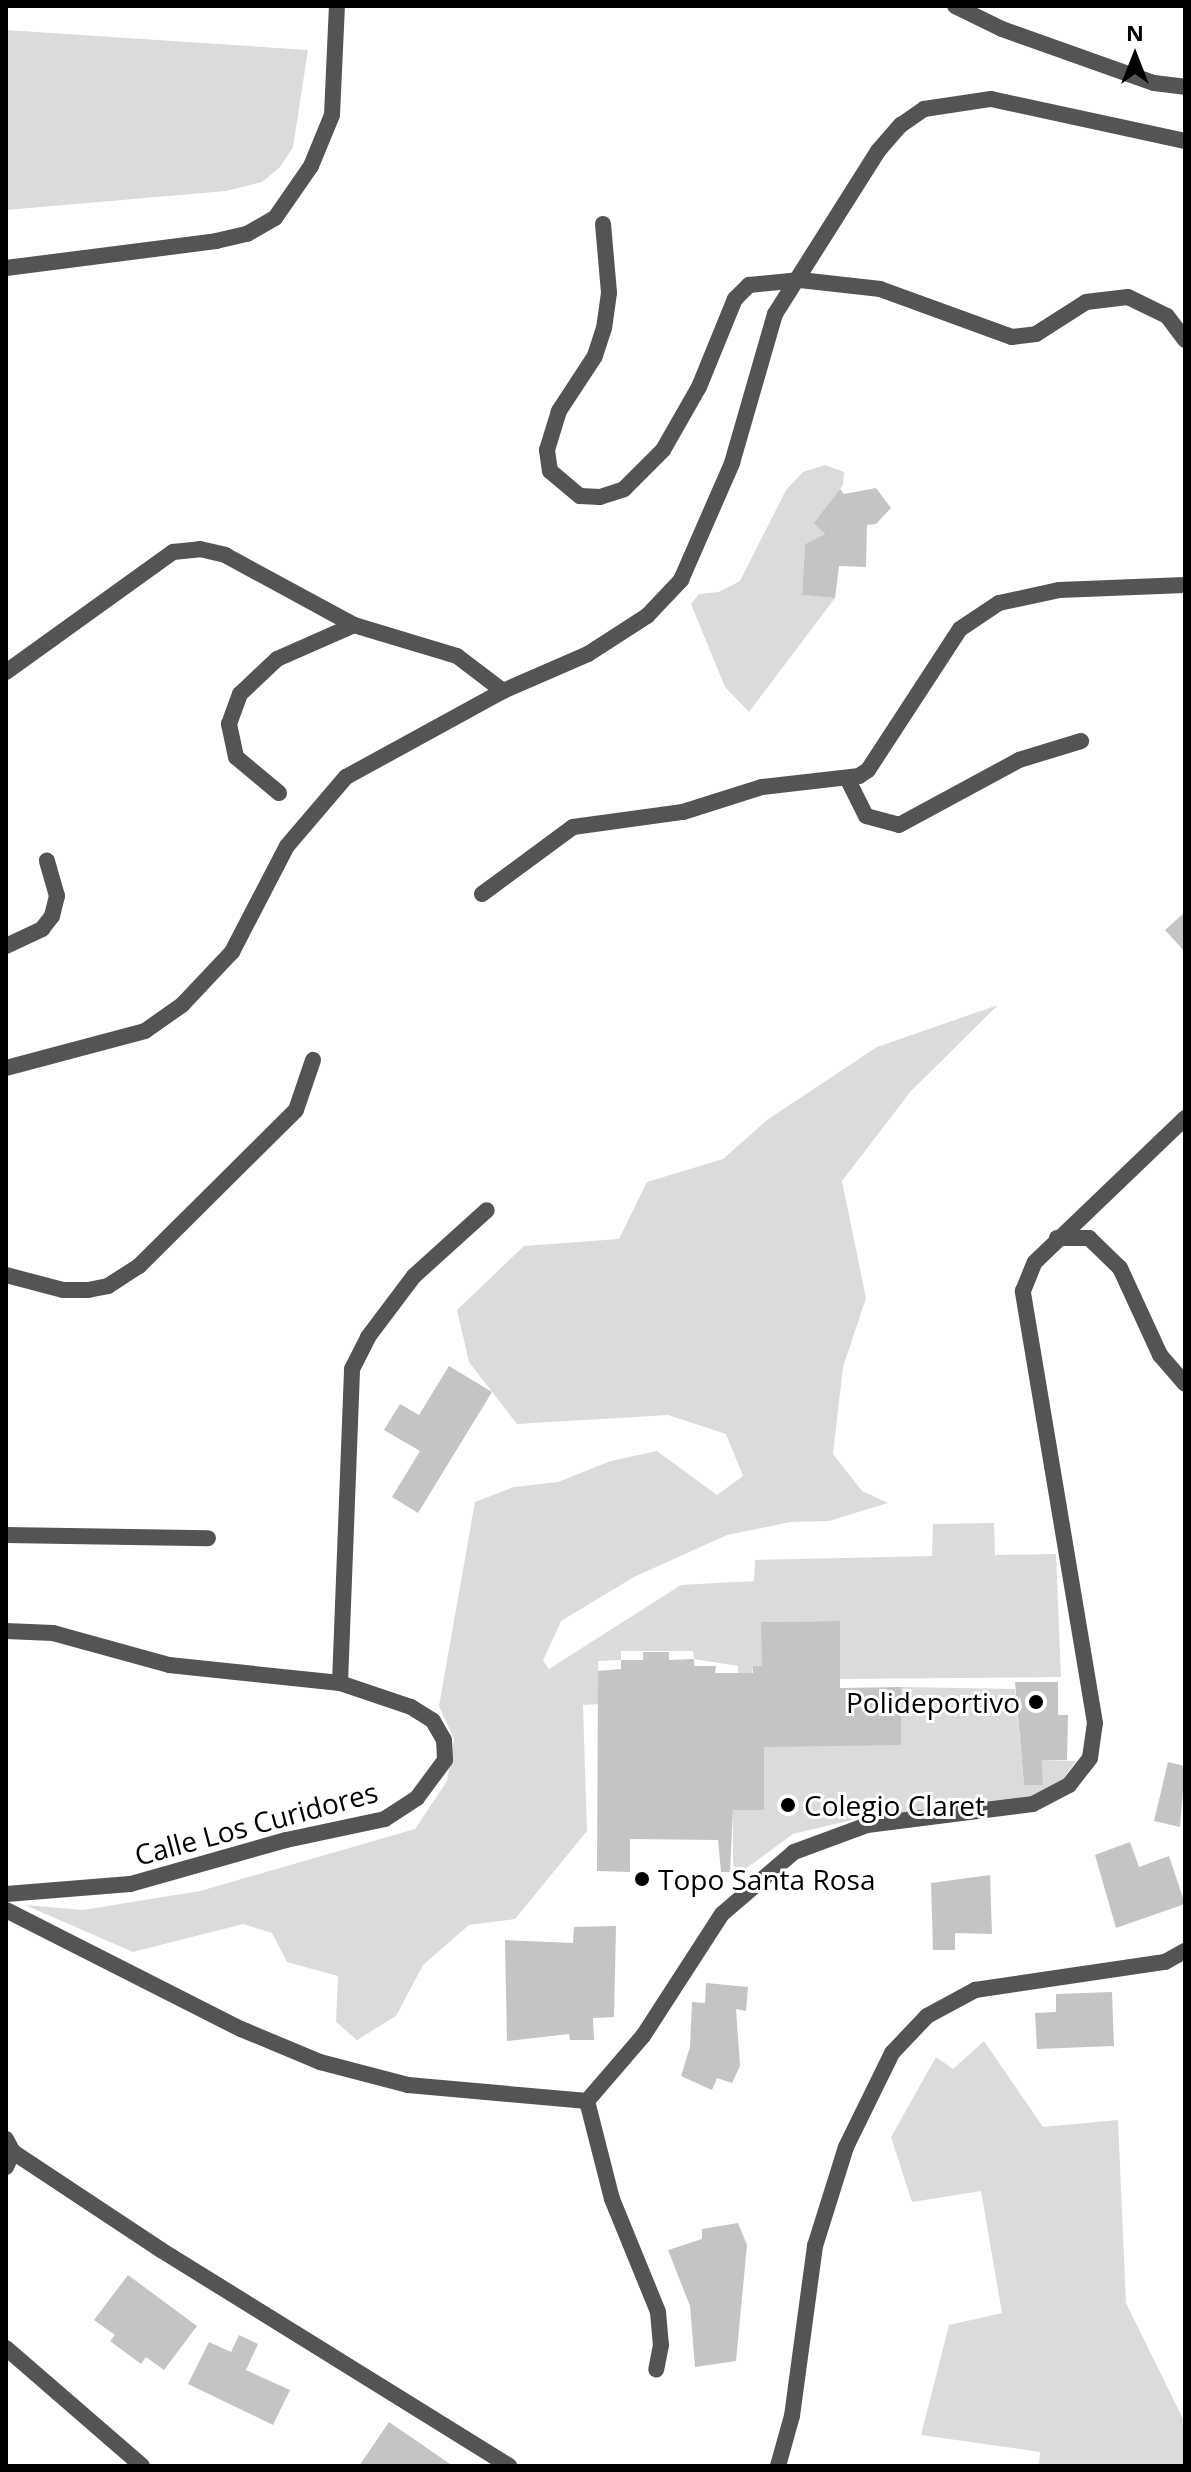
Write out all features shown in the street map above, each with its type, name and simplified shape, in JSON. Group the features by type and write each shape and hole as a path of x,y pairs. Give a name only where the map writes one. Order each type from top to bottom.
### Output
{"street":[{"path":"6,268 216,241 247,234 275,218 311,166 332,115 337,6"},
{"path":"955,6 1002,29 1140,78 1185,87"},
{"path":"6,1068 145,1031 182,1005 232,952 287,846 346,777 503,691 588,654 647,616 681,580 732,463 775,314 800,280 878,151 924,109 991,99 1185,141"},
{"path":"603,224 609,293 604,328 595,356 559,411 547,450 550,471 580,496 600,497 624,489 663,450 699,387 735,299 749,285 800,280 880,289 1012,337 1036,334 1086,302 1128,297 1167,316 1185,340"},
{"path":"6,672 173,552 200,549 225,555 354,625 457,656 503,691"},
{"path":"482,894 573,827 683,812 762,787 848,780 868,770 960,629 982,610 1018,596 1059,590 1185,585"},
{"path":"279,793 236,757 229,724 240,694 277,659 354,625"},
{"path":"848,780 866,816 899,825 1019,760 1081,741"},
{"path":"6,946 42,929 52,916 57,896 47,860"},
{"path":"6,1275 63,1290 88,1290 108,1286 139,1266 296,1110 313,1060"},
{"path":"587,2101 643,2036 722,1914 794,1852 867,1825 1033,1804 1069,1785 1090,1758 1095,1723 1023,1291 1035,1262 1057,1238 1185,1118"},
{"path":"340,1683 352,1369 368,1337 414,1276 487,1210"},
{"path":"1057,1238 1089,1238 1120,1268 1160,1355 1185,1384"},
{"path":"6,1535 208,1538"},
{"name":"Calle Los Curidores","path":"6,1631 53,1633 169,1665 340,1683 411,1707 433,1721 444,1740 445,1760 438,1776 417,1798 385,1819 286,1840 130,1884 6,1894"},
{"path":"6,1910 241,2029 320,2062 408,2085 587,2101"},
{"path":"778,2466 792,2416 815,2246 846,2147 892,2053 927,2016 975,1990 1165,1962 1185,1951"},
{"path":"587,2101 612,2199 658,2312 661,2345 656,2370"},
{"path":"8,2153 509,2466"},
{"path":"6,2348 142,2466"}],"shaded area":[{"path":"6,30 308,50 293,147 280,167 262,182 226,191 6,210"},
{"path":"825,465 844,472 843,485 815,523 825,534 805,544 802,595 835,598 749,712 725,687 691,604 699,594 719,592 740,581 786,490 803,472"},
{"path":"998,1005 911,1091 842,1181 866,1298 843,1367 833,1454 862,1491 888,1503 829,1521 791,1522 727,1535 634,1577 561,1621 543,1661 549,1669 681,1585 754,1581 755,1560 932,1556 933,1524 994,1523 995,1555 1056,1554 1061,1677 840,1679 839,1621 762,1622 762,1666 753,1666 751,1683 738,1683 738,1666 694,1659 693,1651 621,1651 621,1660 598,1661 599,1704 583,1705 587,1831 515,1919 469,1925 423,1965 396,2016 357,2040 336,2022 338,1976 287,1962 272,1933 243,1924 133,1952 25,1905 83,1910 200,1891 415,1829 447,1781 454,1739 439,1706 475,1502 514,1487 558,1482 611,1461 657,1451 717,1495 743,1476 726,1434 668,1415 517,1424 469,1362 457,1310 524,1246 619,1239 647,1182 723,1159 767,1120 877,1047"},
{"path":"901,1687 1015,1689 1024,1785 1043,1785 1042,1760 1076,1761 1051,1796 856,1819 793,1834 741,1872 733,1866 733,1810 764,1809 764,1738 901,1745"},
{"path":"984,2041 1043,2127 1118,2120 1126,2303 1185,2423 1185,2466 1039,2466 1040,2452 921,2435 949,2325 1002,2313 981,2191 912,2202 891,2137 936,2057 953,2069"}],"building":[{"path":"876,488 891,508 876,524 867,525 866,567 839,566 835,598 802,595 805,544 825,534 814,523 840,489 844,494"},
{"path":"1185,912 1185,952 1165,930"},
{"path":"449,1366 492,1392 418,1513 392,1497 420,1451 384,1430 400,1404 419,1415"},
{"path":"840,1621 840,1688 901,1687 901,1745 764,1747 764,1810 733,1810 730,1872 721,1872 718,1840 630,1839 630,1872 597,1871 598,1671 621,1669 621,1660 643,1660 643,1652 669,1652 669,1660 694,1659 694,1666 716,1666 715,1673 753,1673 753,1666 762,1666 761,1622"},
{"path":"1015,1682 1058,1682 1058,1715 1068,1715 1067,1760 1042,1760 1043,1785 1024,1785"},
{"path":"1168,1762 1185,1766 1180,1827 1154,1821"},
{"path":"1130,1842 1139,1867 1169,1856 1185,1904 1116,1928 1095,1855"},
{"path":"990,1875 992,1934 955,1933 955,1950 933,1950 931,1883"},
{"path":"616,1926 614,2017 593,2018 594,2040 570,2040 569,2034 507,2041 505,1940 573,1943 574,1927"},
{"path":"706,1983 748,1987 746,2011 736,2009 740,2066 732,2083 717,2078 712,2090 681,2076 690,2047 692,2002 705,2003"},
{"path":"1112,1992 1114,2046 1037,2049 1035,2013 1056,2012 1056,1994"},
{"path":"738,2223 747,2245 736,2361 695,2367 690,2306 668,2250 702,2239 702,2229"},
{"path":"128,2275 197,2326 164,2370 146,2357 141,2364 110,2341 115,2335 94,2320"},
{"path":"239,2335 258,2344 246,2370 290,2390 273,2425 188,2384 209,2342 231,2352"},
{"path":"389,2422 453,2466 359,2466"}],"place":[{"name":"Polideportivo","path":"1036,1702"},
{"name":"Colegio Claret","path":"788,1805"},
{"name":"Topo Santa Rosa","path":"642,1879"}]}
